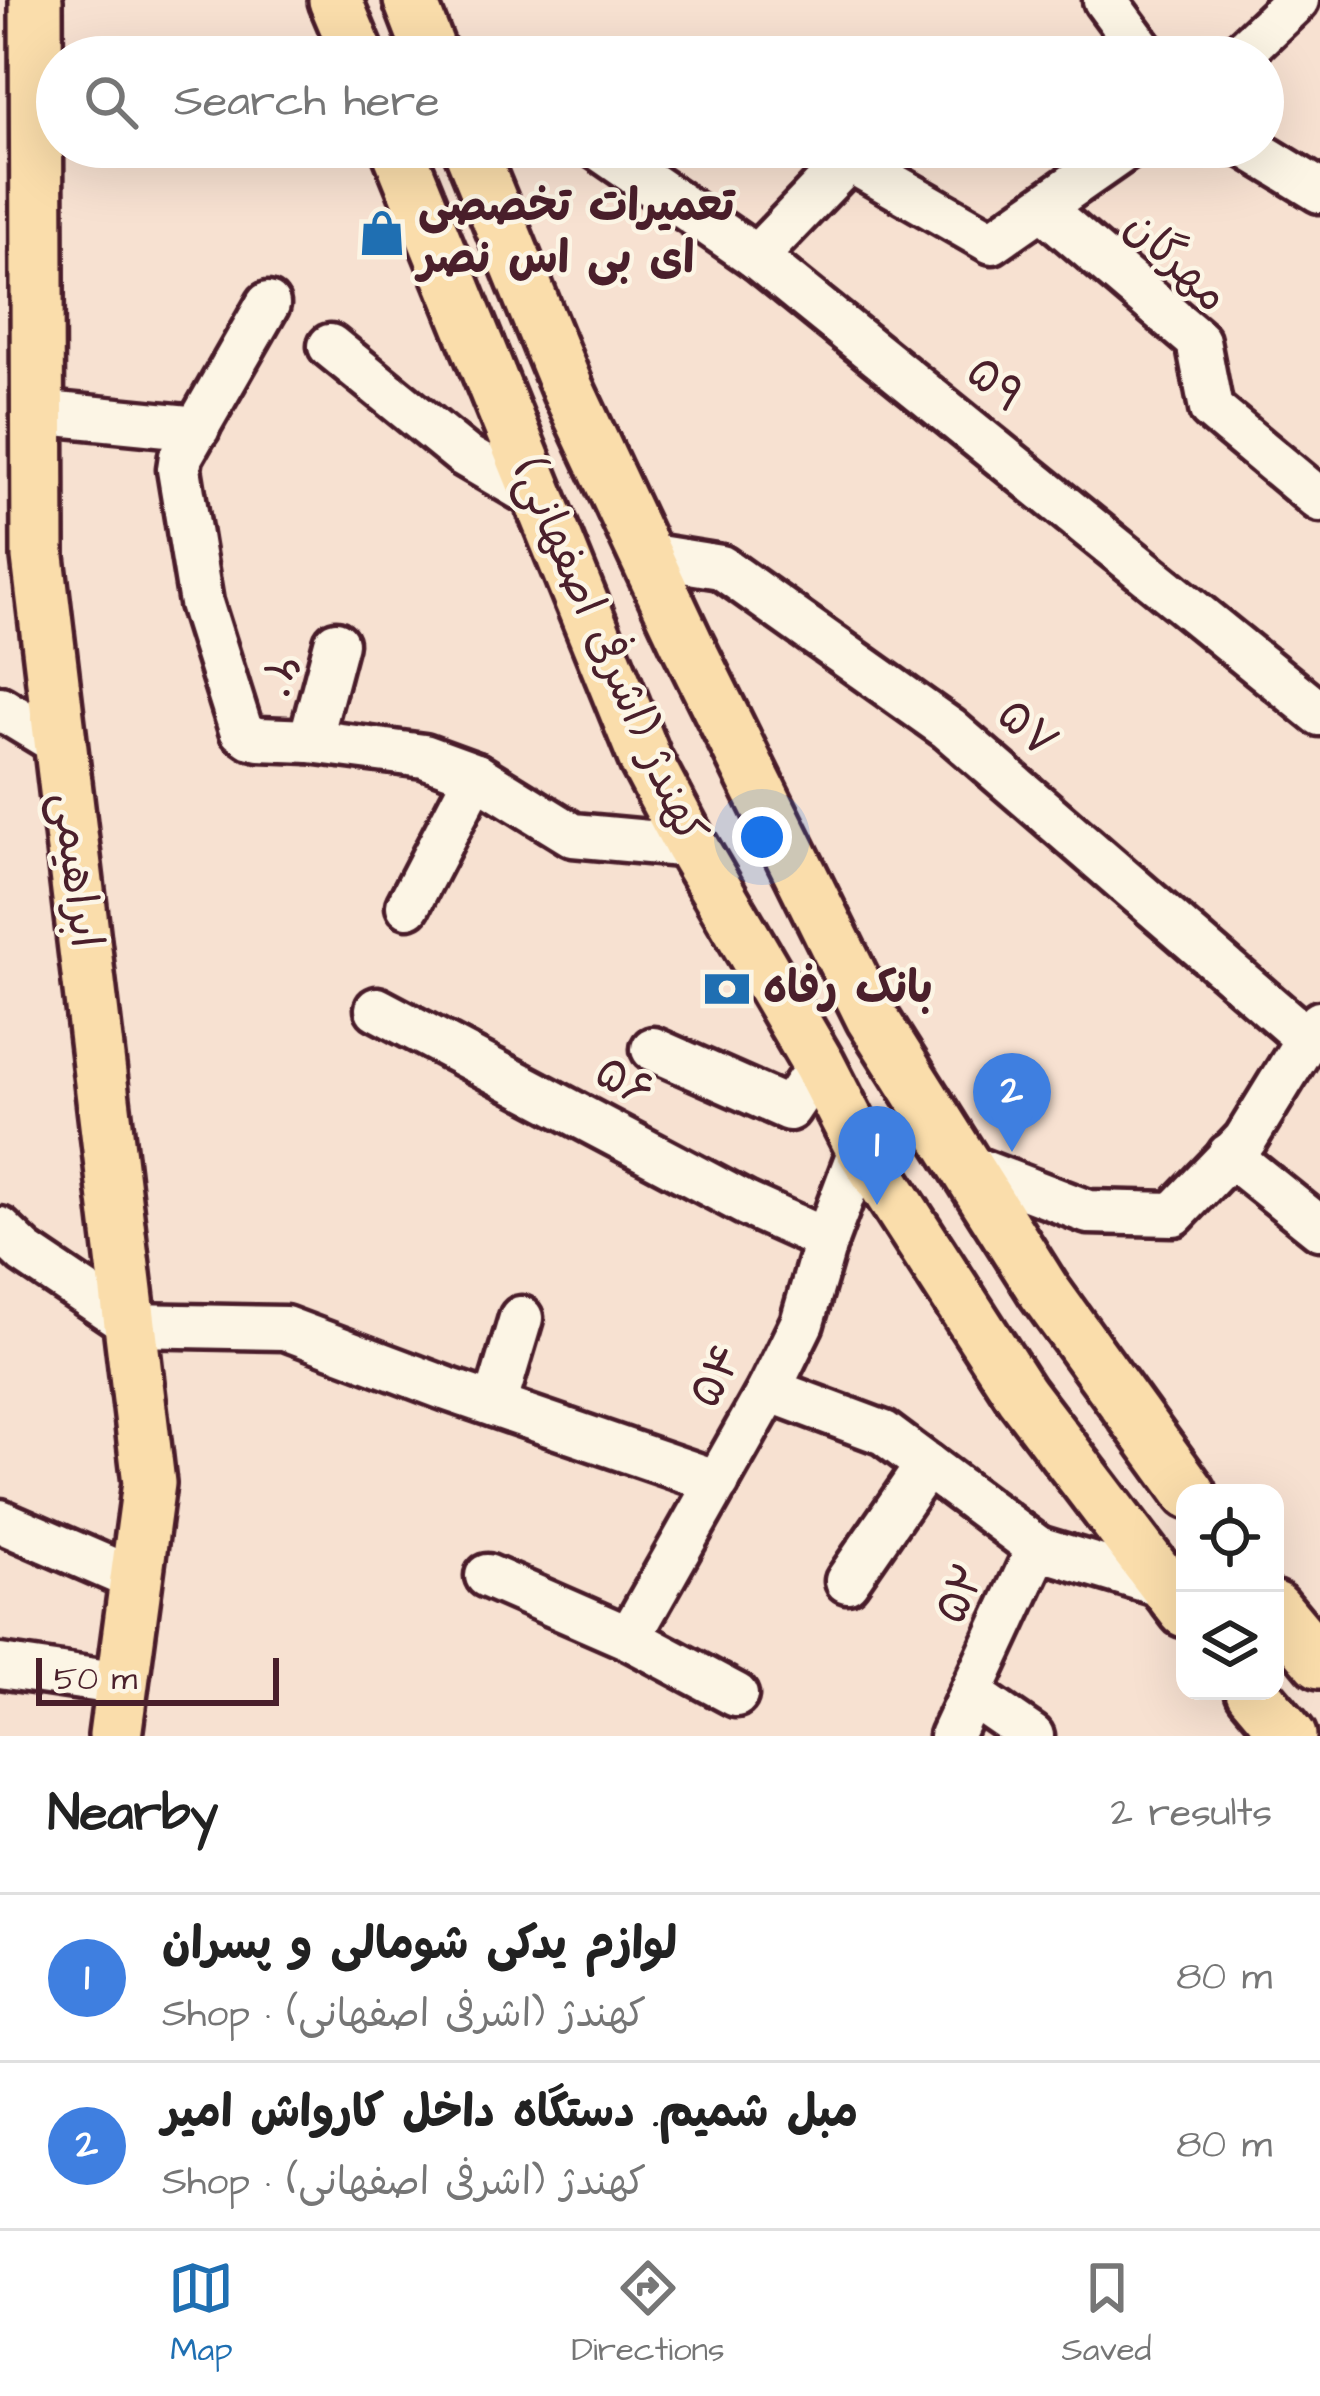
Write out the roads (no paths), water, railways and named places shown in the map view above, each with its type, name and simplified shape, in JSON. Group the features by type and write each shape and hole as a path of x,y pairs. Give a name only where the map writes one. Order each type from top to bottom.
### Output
{"main road":[{"name":"ابراهیمی","path":"36,0 36,36"},
{"path":"410,0 424,36"},
{"name":"ابراهیمی","path":"37,168 38,557 149,1483 115,1736"},
{"name":"کهندژ (اشرفی اصفهانی)","path":"405,168 646,761 691,846 819,1065 860,1147 1021,1395 1174,1599"},
{"name":"کهندژ (اشرفی اصفهانی)","path":"478,168 568,390 872,1018 1044,1291 1183,1484"},
{"path":"1284,1619 1320,1662"},
{"path":"1260,1700 1290,1736"}],"street":[{"path":"1105,0 1132,36"},
{"path":"1260,36 1297,0"},
{"name":"۵۹","path":"627,168 756,257 1320,714"},
{"path":"756,257 841,168"},
{"path":"863,168 992,242 1098,168"},
{"path":"1282,168 1320,191"},
{"name":"مهرگان","path":"1042,208 1198,341 1211,409 1320,500"},
{"name":"۶۰","path":"268,304 181,456 179,469 201,603 241,730 260,739 424,756 476,775 573,835 691,846"},
{"path":"330,346 464,455 539,499"},
{"path":"38,412 198,428"},
{"name":"۵۷","path":"646,555 722,567 949,729 1314,1031"},
{"path":"310,741 336,643"},
{"path":"0,708 61,745"},
{"path":"408,905 476,775"},
{"name":"۵۶","path":"377,1009 670,1165 826,1240"},
{"path":"965,1165 1088,1211 1174,1214 1245,1140 1314,1031"},
{"path":"653,1049 789,1109 819,1065"},
{"name":"۵۴","path":"629,1638 802,1323 860,1147"},
{"path":"1229,1156 1320,1228"},
{"path":"0,1229 25,1252 132,1325 285,1328 718,1482"},
{"path":"495,1405 521,1318"},
{"path":"769,1390 884,1433 1038,1548"},
{"path":"847,1581 927,1465"},
{"path":"0,1521 136,1580"},
{"name":"۵۲","path":"951,1736 1038,1548 1174,1599"},
{"path":"487,1576 629,1638 736,1695"},
{"path":"0,1666 122,1684"},
{"path":"970,1694 1032,1736"}],"place":[{"name":"تعمیرات تخصصی ای بی اس نصر","path":"382,233"},
{"name":"بانک رفاه","path":"727,989"},
{"name":"مبل شمیم. دستگاه داخل کارواش امیر","path":"1012,1152"},
{"name":"لوازم یدکی شومالی و پسران","path":"877,1205"}]}
